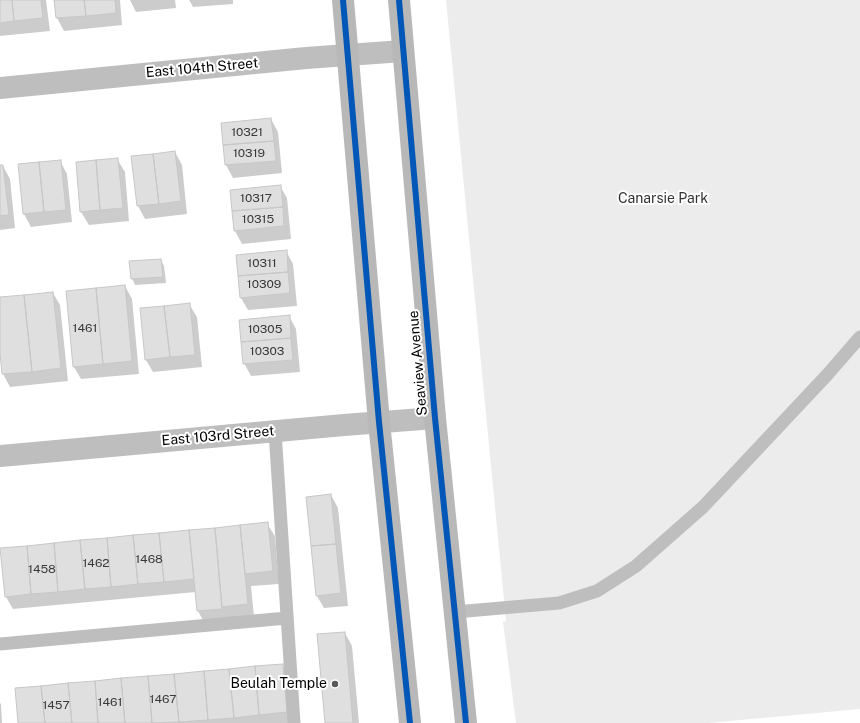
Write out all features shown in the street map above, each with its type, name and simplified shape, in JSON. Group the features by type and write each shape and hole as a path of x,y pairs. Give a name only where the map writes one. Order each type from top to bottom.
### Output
{"street":[{"path":"343,0 379,422 410,723"},
{"name":"Seaview Avenue","path":"399,0 435,418 466,723"},
{"name":"East 104th Street","path":"0,88 348,54 403,51"},
{"name":"East 103rd Street","path":"0,456 435,418"}],"lane":[{"path":"455,612 559,603 597,591 636,566 703,507 827,375 860,337"},
{"path":"275,431 294,723"},
{"path":"0,644 287,618"}],"green space":[{"name":"Canarsie Park","path":"446,0 860,0 860,709 708,723 516,723 503,622 506,621"}],"building":[{"path":"0,0 12,0 14,21 0,23"},
{"path":"12,0 41,0 43,18 14,21"},
{"path":"54,0 84,0 86,16 56,18"},
{"path":"84,0 115,0 116,13 86,16"},
{"path":"271,118 274,141 223,145 221,123"},
{"path":"274,141 276,161 225,165 223,145"},
{"path":"175,151 181,201 159,204 153,154"},
{"path":"153,154 159,204 137,206 131,156"},
{"path":"118,158 123,208 100,210 96,160"},
{"path":"61,160 66,210 44,212 39,162"},
{"path":"96,160 100,210 80,212 76,162"},
{"path":"39,162 44,212 23,214 18,164"},
{"path":"0,165 3,165 9,215 0,216"},
{"path":"281,185 283,207 232,211 230,190"},
{"path":"283,207 284,226 234,231 232,211"},
{"path":"287,250 288,272 238,276 236,255"},
{"path":"161,259 163,277 131,279 129,261"},
{"path":"288,272 290,293 240,298 238,276"},
{"path":"125,285 132,361 103,364 96,288"},
{"path":"96,288 103,364 73,367 66,291"},
{"path":"53,292 61,368 32,372 24,295"},
{"path":"24,295 32,372 2,374 0,353 0,297"},
{"path":"190,303 195,355 170,357 164,306"},
{"path":"164,306 170,357 145,360 140,308"},
{"path":"290,315 291,338 241,342 239,320"},
{"path":"291,338 293,360 243,364 241,342"},
{"path":"331,494 336,544 311,546 306,497"},
{"path":"268,522 273,571 245,574 240,525"},
{"path":"240,525 248,604 222,607 215,528"},
{"path":"215,528 222,609 197,611 189,530"},
{"path":"189,530 194,579 164,582 159,533"},
{"path":"159,533 164,582 138,584 133,535"},
{"path":"133,535 138,584 111,587 107,538"},
{"path":"107,538 111,587 85,589 80,540"},
{"path":"80,540 85,589 58,592 54,543"},
{"path":"54,543 58,592 31,594 27,546"},
{"path":"336,544 341,593 316,596 311,546"},
{"path":"27,546 31,594 5,597 0,548"},
{"path":"345,632 353,723 325,723 317,634"},
{"path":"283,664 287,712 259,715 255,666"},
{"path":"255,666 259,715 234,718 229,669"},
{"path":"229,669 234,718 208,720 204,671"},
{"path":"204,671 208,720 179,722 174,674"},
{"path":"174,674 179,722 152,723 148,676"},
{"path":"148,676 152,723 125,723 121,678"},
{"path":"121,678 125,723 98,723 95,681"},
{"path":"95,681 98,723 72,723 68,683"},
{"path":"68,683 72,723 45,723 41,686"},
{"path":"41,686 45,723 18,723 15,688"}],"cycle path":[{"path":"343,0 379,422 410,723"},
{"path":"399,0 435,418 466,723"}],"place":[{"name":"Beulah Temple","path":"335,684"}]}
